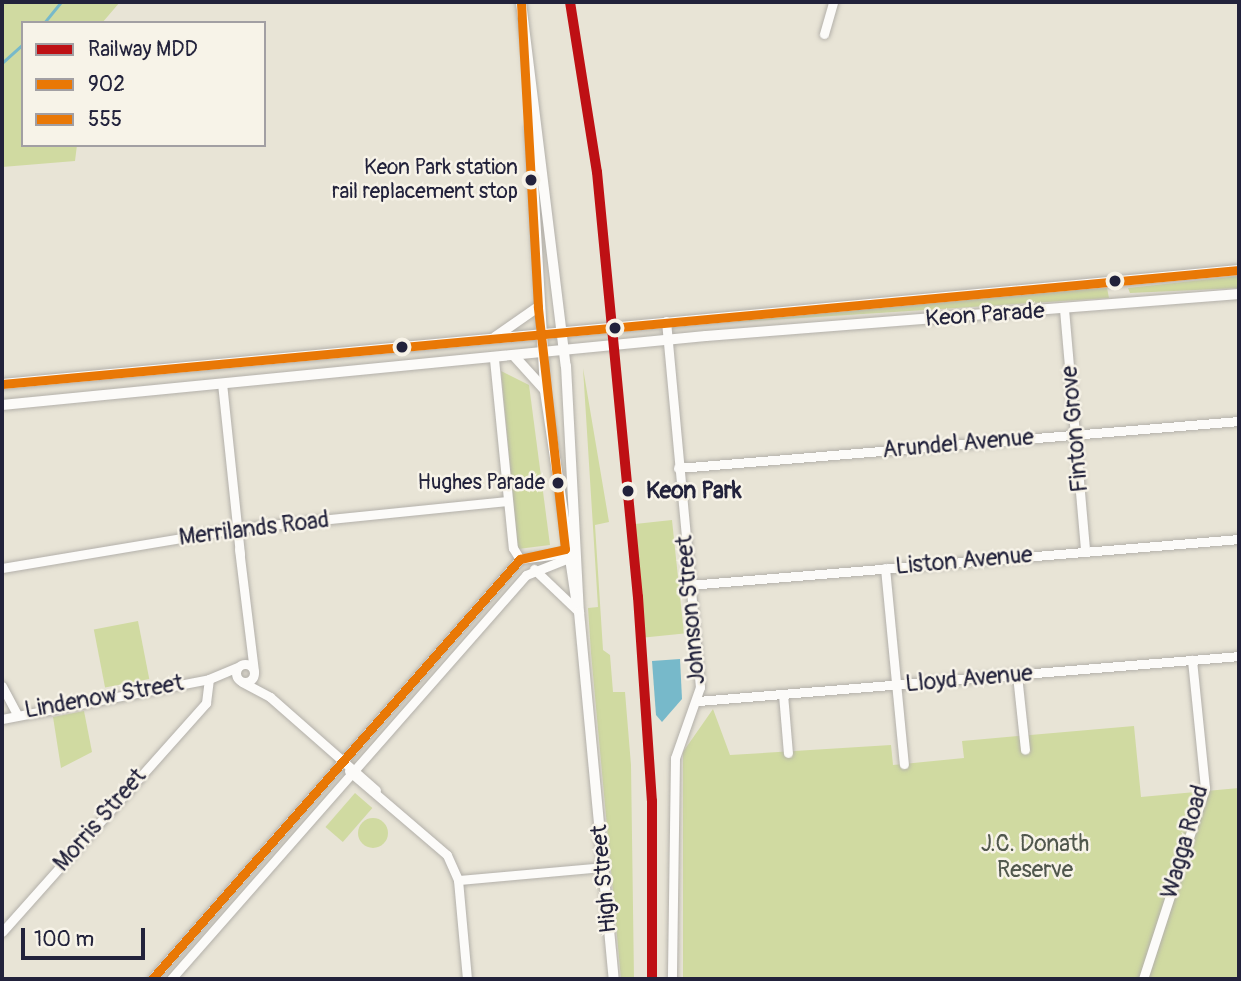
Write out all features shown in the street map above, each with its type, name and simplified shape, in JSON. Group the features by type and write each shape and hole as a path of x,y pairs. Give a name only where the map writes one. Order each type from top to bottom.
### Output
{"main road":[{"name":"High Street","path":"521,2 530,94 562,331 579,553 579,612 614,979"},
{"name":"High Street","path":"530,94 538,307 545,391 566,555 579,612"},
{"name":"Keon Parade","path":"2,384 1239,270"},
{"path":"1116,280 1118,304"},
{"name":"Keon Parade","path":"2,405 667,341 1239,295"},
{"path":"492,338 538,307"},
{"path":"453,363 456,341"},
{"path":"515,357 545,391"},
{"path":"122,371 124,393"}],"street":[{"path":"824,34 833,2"},
{"name":"Finton Grove","path":"1064,309 1085,550"},
{"name":"Johnson Street","path":"666,321 698,701 675,758 672,979"},
{"path":"494,359 513,548 520,559"},
{"path":"222,383 254,672 270,697"},
{"name":"Arundel Avenue","path":"678,468 1239,421"},
{"name":"Merrilands Road","path":"2,568 238,528 508,501"},
{"name":"Liston Avenue","path":"689,585 1239,539"},
{"path":"152,979 520,559 579,553"},
{"path":"171,979 508,596 534,569 566,555"},
{"path":"885,568 904,764"},
{"path":"534,569 579,612"},
{"path":"496,587 508,596"},
{"path":"248,631 238,666 242,682 270,697 447,855 458,880 467,979"},
{"name":"Lloyd Avenue","path":"698,701 1239,656"},
{"name":"Wagga Road","path":"1143,979 1205,788 1192,660"},
{"path":"238,666 254,672"},
{"name":"Lindenow Street","path":"205,680 238,666"},
{"path":"242,682 254,672"},
{"path":"1017,675 1026,750"},
{"name":"Lindenow Street","path":"2,719 16,712 205,680 242,682"},
{"name":"Morris Street","path":"2,932 199,708 205,680"},
{"path":"2,686 16,712"},
{"path":"783,694 788,753"},
{"path":"267,848 279,858"},
{"path":"458,880 603,867"}],"green space":[{"path":"2,2 120,2 104,21 21,21 21,147 77,147 75,161 2,167"},
{"path":"1239,276 1239,288 1130,293 1128,288"},
{"path":"1107,288 1109,298 708,324 1060,290"},
{"path":"583,368 609,522 595,525 603,650 610,655 613,692 625,692 631,765 634,979 621,979 591,653 588,608 598,607"},
{"path":"501,371 529,385 550,545 518,549"},
{"path":"672,520 684,633 642,638 630,524"},
{"path":"138,621 149,679 105,688 94,630"},
{"name":"J.C. Donath Reserve","path":"713,709 730,755 891,745 893,765 964,758 962,741 1134,726 1141,797 1239,788 1239,979 683,979 683,752"},
{"path":"84,711 92,752 61,768 53,717"},
{"path":"355,793 372,808 343,842 325,827"},
{"path":"373,818 384,822 388,833 384,844 373,848 362,844 358,833 362,822"}],"water":[{"path":"680,659 682,699 662,722 656,715 652,661"}],"waterway":[{"path":"46,21 61,2"},
{"path":"2,63 21,46"}],"rail line":[{"name":"MDD","path":"570,2 597,172 638,597 652,801 652,979"}],"transit line":[{"name":"555","path":"152,979 520,559 565,549 538,307 521,2"},
{"name":"902","path":"2,384 1239,270"}],"place":[{"name":"Keon Park station rail replacement stop","path":"531,180"},
{"name":"Hughes Parade","path":"558,483"},
{"name":"Keon Park","path":"628,491"}]}
